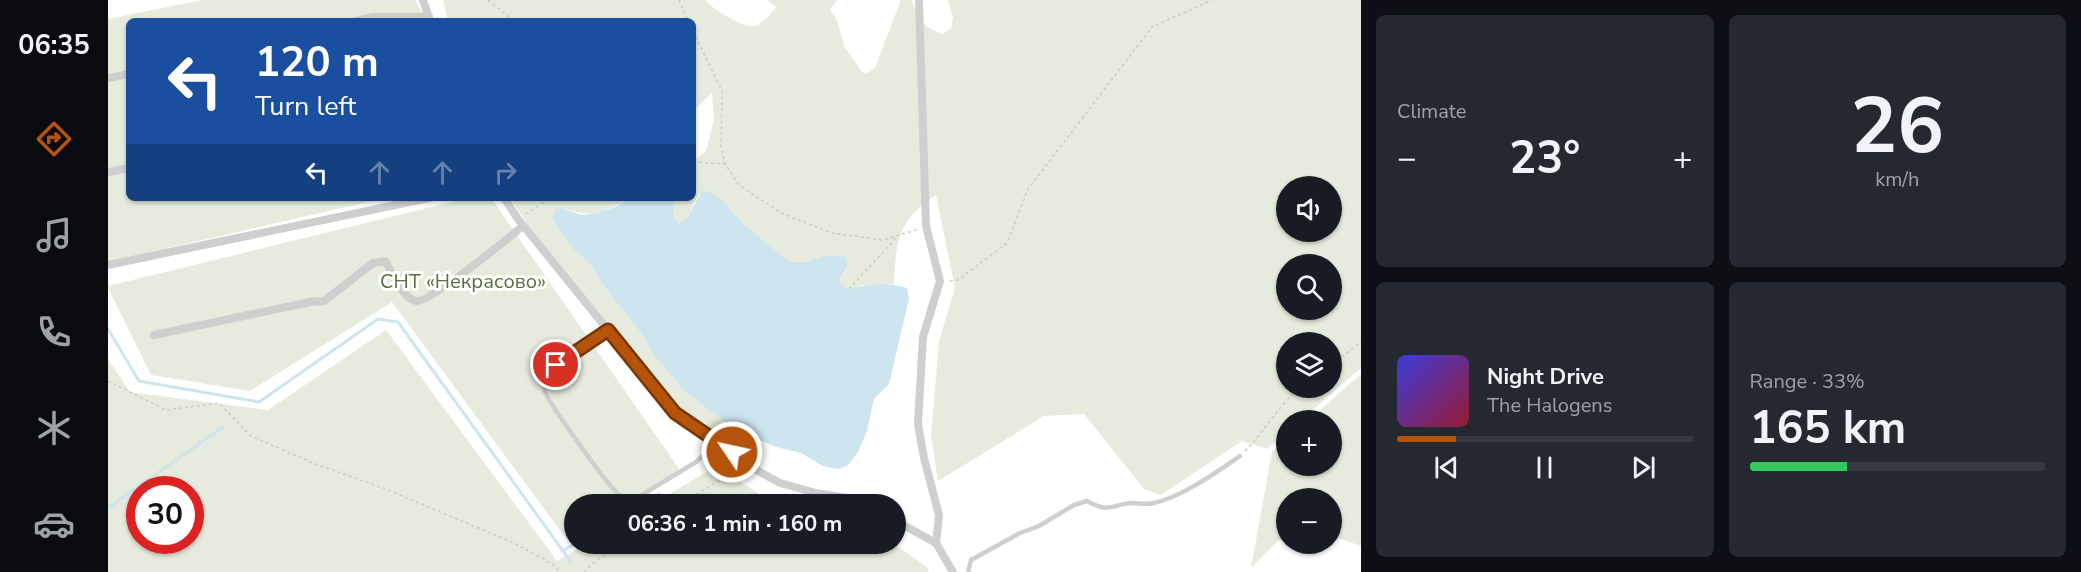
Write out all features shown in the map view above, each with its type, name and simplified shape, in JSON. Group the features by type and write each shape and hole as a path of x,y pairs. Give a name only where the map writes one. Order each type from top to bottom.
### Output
{"street":[{"path":"423,0 430,18"},
{"path":"919,0 926,226 940,281 923,338 918,424 939,515 936,543"},
{"path":"369,18 402,18"},
{"path":"108,78 126,75"},
{"path":"108,172 126,169"},
{"path":"108,265 415,201"},
{"path":"506,201 521,223 675,413 758,471 780,483 822,494"},
{"path":"154,335 310,302 324,302 373,263 385,261 405,294 414,301 422,301 447,285 521,223"},
{"path":"906,526 936,543 953,572"}],"lane":[{"path":"608,330 556,365 544,379 543,387 613,489 622,497 632,499 640,496 696,462 718,442"},
{"path":"968,572 971,560 1020,533 1059,516 1074,505 1087,501 1100,508 1109,509 1129,503 1154,504 1201,482 1240,456"}],"path":[{"path":"488,0 510,18"},
{"path":"678,0 687,18"},
{"path":"940,281 958,280 1007,243 1028,189 1152,27 1212,0"},
{"path":"696,37 722,91 721,147 725,164 739,185 781,213 832,233 883,240 926,226"},
{"path":"696,162 725,164"},
{"path":"521,223 547,201"},
{"path":"849,288 899,235"},
{"path":"1342,356 1361,342"},
{"path":"108,381 166,410 219,404 251,435 313,463 383,488 512,542 556,566 558,572"},
{"path":"1240,456 1290,398"},
{"path":"697,494 746,461"},
{"path":"585,572 606,554"}],"green space":[{"path":"203,0 415,0 425,18 126,18 126,201 372,201 108,262 108,19"},
{"path":"443,0 705,0 728,18 755,26 777,7 767,0 838,0 830,9 837,20 844,46 862,72 867,73 875,68 901,0 912,0 922,22 943,34 951,28 953,18 948,0 1361,0 1361,368 1342,384 1342,332 1276,332 1276,398 1326,398 1313,410 1276,410 1276,441 1267,449 1242,441 1161,495 1144,489 1084,414 1044,416 938,481 931,435 939,341 955,288 936,195 914,213 902,233 896,255 894,284 863,285 848,290 840,284 840,279 846,270 824,256 805,262 788,261 745,225 724,202 699,194 696,200 696,159 706,151 714,120 712,93 696,108 696,18 447,18"},
{"name":"СНТ «Некрасово»","path":"456,201 493,201 682,473 646,494 564,494 564,536 392,302 250,391 151,375 108,286"},
{"path":"512,201 624,201 596,213 580,213 561,208 575,251 590,264 654,355 684,391 724,421 714,442 668,404"},
{"path":"673,201 696,201 687,218 679,225 673,216"},
{"path":"386,330 557,561 569,554 906,554 906,552 927,567 929,572 108,572 108,359 130,392 268,410"},
{"path":"1361,374 1361,546 1342,539 1342,488 1276,488 1276,543 1251,568 1272,452 1276,449 1276,476 1342,476 1342,410 1320,410 1334,398 1342,398 1342,391"},
{"path":"716,466 759,494 670,494"}],"water":[{"path":"702,191 707,191 724,202 745,225 788,261 805,262 824,256 844,256 847,265 840,278 840,283 848,290 878,284 907,288 909,298 890,380 874,399 867,431 858,452 848,465 838,469 823,466 801,453 776,447 741,434 684,391 654,355 590,264 563,236 553,219 553,214 561,208 581,215 597,213 624,201 673,201 673,216 679,224 687,218"}],"waterway":[{"path":"108,329 139,381 259,402 378,319 398,322 571,562"},
{"path":"108,508 223,427"}],"route":[{"path":"556,365 608,330 675,413 732,452"}]}
